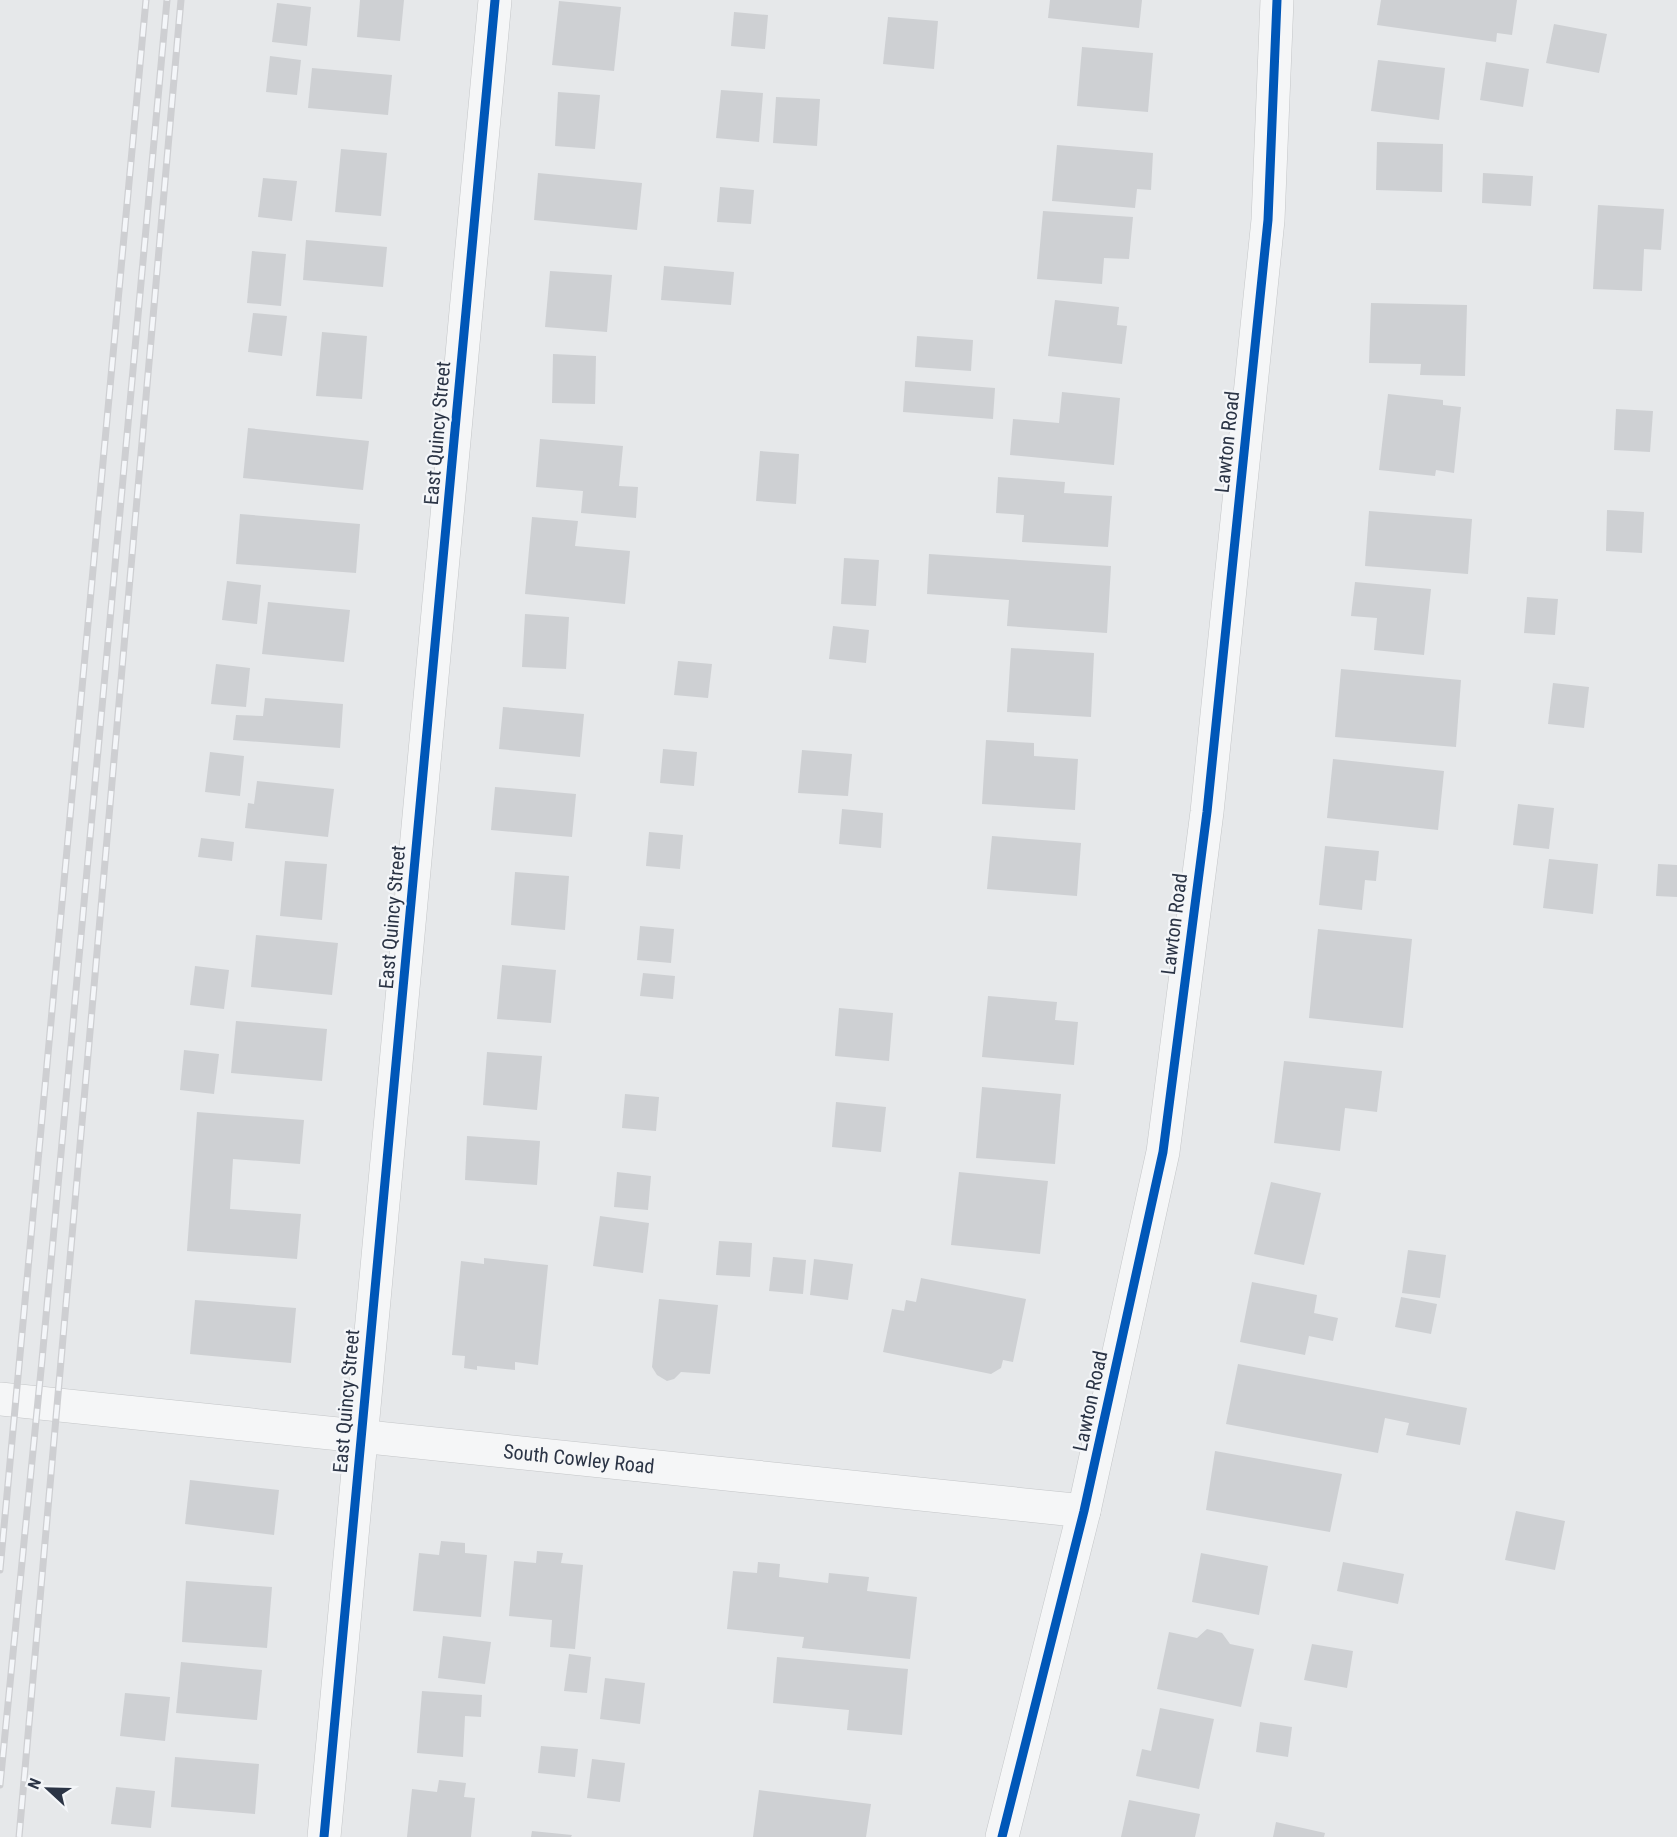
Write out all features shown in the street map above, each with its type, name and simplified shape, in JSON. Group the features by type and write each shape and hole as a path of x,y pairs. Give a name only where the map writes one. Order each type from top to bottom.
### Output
{"street":[{"name":"East Quincy Street","path":"324,1837 495,0"},
{"name":"Lawton Road","path":"1002,1837 1084,1510 1163,1152 1207,812 1270,201 1277,0"},
{"name":"South Cowley Road","path":"0,1400 1084,1510"}],"building":[{"path":"360,0 404,0 400,41 357,37"},
{"path":"1050,0 1142,0 1139,28 1048,18"},
{"path":"1381,0 1517,0 1512,35 1497,33 1496,42 1377,25"},
{"path":"559,1 621,7 614,71 552,65"},
{"path":"277,3 311,7 307,46 272,42"},
{"path":"734,12 768,15 765,49 731,46"},
{"path":"888,17 938,21 934,69 883,64"},
{"path":"1554,24 1607,34 1599,73 1546,63"},
{"path":"1082,47 1153,53 1148,112 1077,106"},
{"path":"270,56 301,60 297,95 266,92"},
{"path":"1378,60 1445,68 1439,120 1371,111"},
{"path":"1486,62 1529,69 1523,107 1480,100"},
{"path":"312,68 392,75 388,115 308,108"},
{"path":"721,90 763,93 759,142 716,138"},
{"path":"558,92 600,95 595,149 555,146"},
{"path":"776,97 820,99 817,146 773,143"},
{"path":"1377,142 1443,144 1442,192 1376,190"},
{"path":"1057,145 1153,153 1151,190 1137,189 1135,208 1052,201"},
{"path":"341,149 387,153 381,216 335,212"},
{"path":"538,173 642,183 637,230 534,220"},
{"path":"1483,173 1533,176 1531,206 1482,203"},
{"path":"263,178 297,181 292,221 258,217"},
{"path":"720,187 754,190 751,224 717,222"},
{"path":"1598,205 1664,209 1661,250 1644,249 1642,291 1593,289"},
{"path":"1043,211 1133,217 1129,259 1104,258 1102,284 1037,279"},
{"path":"306,240 387,247 383,287 303,280"},
{"path":"252,251 286,254 281,306 247,303"},
{"path":"664,266 734,272 731,305 661,300"},
{"path":"550,271 612,275 607,332 545,327"},
{"path":"1055,300 1119,307 1117,325 1127,326 1122,364 1048,356"},
{"path":"1371,303 1467,305 1465,376 1420,375 1421,364 1369,363"},
{"path":"253,313 287,316 282,356 248,352"},
{"path":"322,332 367,336 362,399 316,396"},
{"path":"917,336 973,340 971,371 915,367"},
{"path":"553,354 596,356 595,404 552,403"},
{"path":"905,381 995,388 993,419 903,412"},
{"path":"1062,392 1120,398 1114,465 1010,455 1013,419 1059,423"},
{"path":"1388,394 1443,400 1443,405 1461,407 1454,473 1436,470 1435,476 1379,470"},
{"path":"1616,409 1653,411 1650,452 1614,450"},
{"path":"248,428 369,441 363,490 243,478"},
{"path":"540,439 623,446 619,486 638,487 636,518 581,513 583,491 536,487"},
{"path":"760,451 799,454 796,504 756,501"},
{"path":"998,477 1065,482 1064,493 1112,496 1108,547 1022,542 1024,515 996,513"},
{"path":"1607,510 1644,512 1642,553 1606,551"},
{"path":"1369,511 1472,519 1468,574 1365,566"},
{"path":"240,514 360,524 356,573 236,564"},
{"path":"532,517 578,521 575,546 630,551 625,604 525,594"},
{"path":"929,554 1111,566 1107,633 1007,626 1009,600 927,594"},
{"path":"844,558 879,560 876,606 841,604"},
{"path":"227,581 261,585 257,624 222,620"},
{"path":"1355,582 1431,589 1424,655 1374,650 1377,618 1351,616"},
{"path":"1527,597 1558,599 1555,635 1524,633"},
{"path":"268,602 350,610 344,662 262,654"},
{"path":"525,614 569,617 566,669 522,667"},
{"path":"833,626 869,630 866,663 829,659"},
{"path":"1011,648 1094,653 1091,717 1007,712"},
{"path":"678,661 712,664 708,698 674,695"},
{"path":"216,664 250,668 246,707 211,704"},
{"path":"1341,669 1461,680 1456,747 1335,737"},
{"path":"1553,683 1589,687 1584,728 1548,724"},
{"path":"265,698 343,704 340,748 233,740 236,715 263,716"},
{"path":"503,707 584,714 580,757 499,749"},
{"path":"986,740 1034,743 1034,756 1078,759 1075,810 982,804"},
{"path":"663,749 697,752 694,786 660,783"},
{"path":"802,750 852,754 848,796 798,793"},
{"path":"210,752 244,756 240,796 205,792"},
{"path":"1333,759 1444,771 1438,830 1327,818"},
{"path":"257,781 334,789 328,837 245,828 248,803 254,804"},
{"path":"495,787 576,794 572,837 491,830"},
{"path":"1518,804 1554,808 1549,849 1513,845"},
{"path":"842,809 883,813 881,848 839,844"},
{"path":"649,832 683,835 680,869 646,866"},
{"path":"992,836 1081,843 1077,896 987,889"},
{"path":"201,838 234,842 232,861 198,857"},
{"path":"1325,846 1379,851 1376,881 1365,880 1362,910 1319,905"},
{"path":"1549,859 1598,864 1593,914 1543,908"},
{"path":"285,861 327,864 322,920 280,916"},
{"path":"1658,864 1677,865 1677,897 1656,896"},
{"path":"515,872 569,876 565,930 511,925"},
{"path":"640,926 674,929 671,963 637,960"},
{"path":"1318,929 1412,939 1403,1028 1309,1018"},
{"path":"256,935 338,943 332,995 251,987"},
{"path":"502,965 556,970 551,1023 497,1019"},
{"path":"195,966 229,970 224,1009 190,1005"},
{"path":"643,973 675,976 673,999 640,996"},
{"path":"988,996 1057,1002 1055,1020 1078,1022 1074,1065 982,1057"},
{"path":"839,1008 893,1013 889,1061 835,1056"},
{"path":"236,1021 327,1029 322,1081 231,1073"},
{"path":"184,1050 219,1054 214,1094 180,1090"},
{"path":"487,1052 542,1056 537,1110 483,1105"},
{"path":"1284,1061 1382,1071 1377,1112 1345,1108 1340,1151 1274,1143"},
{"path":"982,1087 1061,1094 1055,1164 976,1158"},
{"path":"625,1094 659,1097 656,1131 622,1128"},
{"path":"836,1102 886,1107 881,1152 832,1147"},
{"path":"197,1112 304,1120 300,1164 233,1159 230,1209 301,1214 297,1259 187,1251"},
{"path":"467,1136 540,1141 537,1185 465,1180"},
{"path":"617,1172 651,1176 648,1210 614,1207"},
{"path":"959,1172 1048,1181 1040,1254 951,1245"},
{"path":"1271,1182 1321,1193 1304,1265 1254,1254"},
{"path":"600,1216 649,1223 643,1273 593,1266"},
{"path":"719,1241 752,1243 750,1277 716,1275"},
{"path":"1408,1250 1446,1255 1440,1298 1402,1293"},
{"path":"773,1257 806,1260 803,1294 769,1291"},
{"path":"484,1258 548,1265 538,1365 515,1362 515,1370 477,1366 477,1370 464,1368 465,1356 452,1355 461,1261 484,1264"},
{"path":"814,1259 853,1264 848,1300 810,1295"},
{"path":"921,1278 1026,1299 1013,1362 1003,1360 1001,1368 991,1374 883,1352 892,1309 904,1311 906,1300 916,1302"},
{"path":"1252,1282 1317,1295 1314,1313 1338,1318 1333,1341 1309,1336 1305,1355 1240,1342"},
{"path":"1401,1297 1437,1304 1431,1334 1395,1327"},
{"path":"659,1299 718,1305 710,1374 681,1372 674,1379 667,1381 657,1375 652,1367"},
{"path":"195,1300 296,1308 291,1363 190,1354"},
{"path":"1238,1364 1467,1408 1460,1445 1406,1435 1409,1423 1385,1418 1378,1453 1226,1424"},
{"path":"1215,1451 1342,1474 1330,1532 1206,1510"},
{"path":"190,1480 279,1490 274,1535 185,1524"},
{"path":"1516,1511 1565,1521 1555,1570 1505,1560"},
{"path":"441,1541 465,1543 465,1553 487,1555 481,1617 413,1611 419,1553 439,1555"},
{"path":"537,1551 563,1553 561,1563 583,1565 575,1649 550,1647 552,1620 509,1616 514,1561 536,1563"},
{"path":"1201,1553 1268,1566 1259,1615 1192,1602"},
{"path":"758,1562 780,1564 779,1577 828,1583 829,1573 869,1577 867,1591 917,1597 910,1659 802,1648 804,1637 727,1629 733,1571 757,1573"},
{"path":"1343,1562 1404,1574 1398,1604 1337,1591"},
{"path":"186,1581 272,1587 267,1648 182,1642"},
{"path":"1207,1629 1222,1633 1230,1644 1254,1649 1241,1707 1157,1689 1169,1632 1197,1638"},
{"path":"443,1636 491,1642 485,1684 438,1678"},
{"path":"1312,1644 1353,1651 1347,1688 1304,1680"},
{"path":"569,1654 591,1657 587,1693 564,1691"},
{"path":"777,1657 908,1669 902,1735 847,1730 849,1710 773,1703"},
{"path":"181,1662 262,1670 257,1720 176,1713"},
{"path":"605,1678 645,1683 640,1724 600,1719"},
{"path":"422,1691 482,1695 481,1717 465,1716 463,1757 417,1753"},
{"path":"125,1693 170,1697 165,1741 120,1736"},
{"path":"1160,1708 1214,1719 1199,1789 1136,1776 1142,1749 1151,1751"},
{"path":"1260,1722 1292,1727 1288,1757 1256,1752"},
{"path":"541,1746 578,1749 575,1777 538,1773"},
{"path":"175,1757 259,1764 255,1814 171,1807"},
{"path":"592,1759 625,1763 620,1802 587,1798"},
{"path":"439,1780 466,1783 464,1797 475,1798 471,1837 407,1837 412,1789 437,1792"},
{"path":"116,1787 155,1791 151,1828 111,1824"},
{"path":"759,1790 871,1804 866,1837 753,1837"},
{"path":"1129,1800 1200,1814 1195,1837 1121,1837"},
{"path":"1276,1822 1325,1833 1324,1837 1273,1837"},
{"path":"532,1831 572,1835 571,1837 531,1837"}],"railway":[{"path":"0,1570 146,0"},
{"path":"0,1785 42,1360 167,0"},
{"path":"19,1837 181,0"}],"cycle path":[{"path":"324,1837 495,0"},
{"path":"1002,1837 1084,1511 1163,1152 1207,812 1268,220 1277,0"}]}
